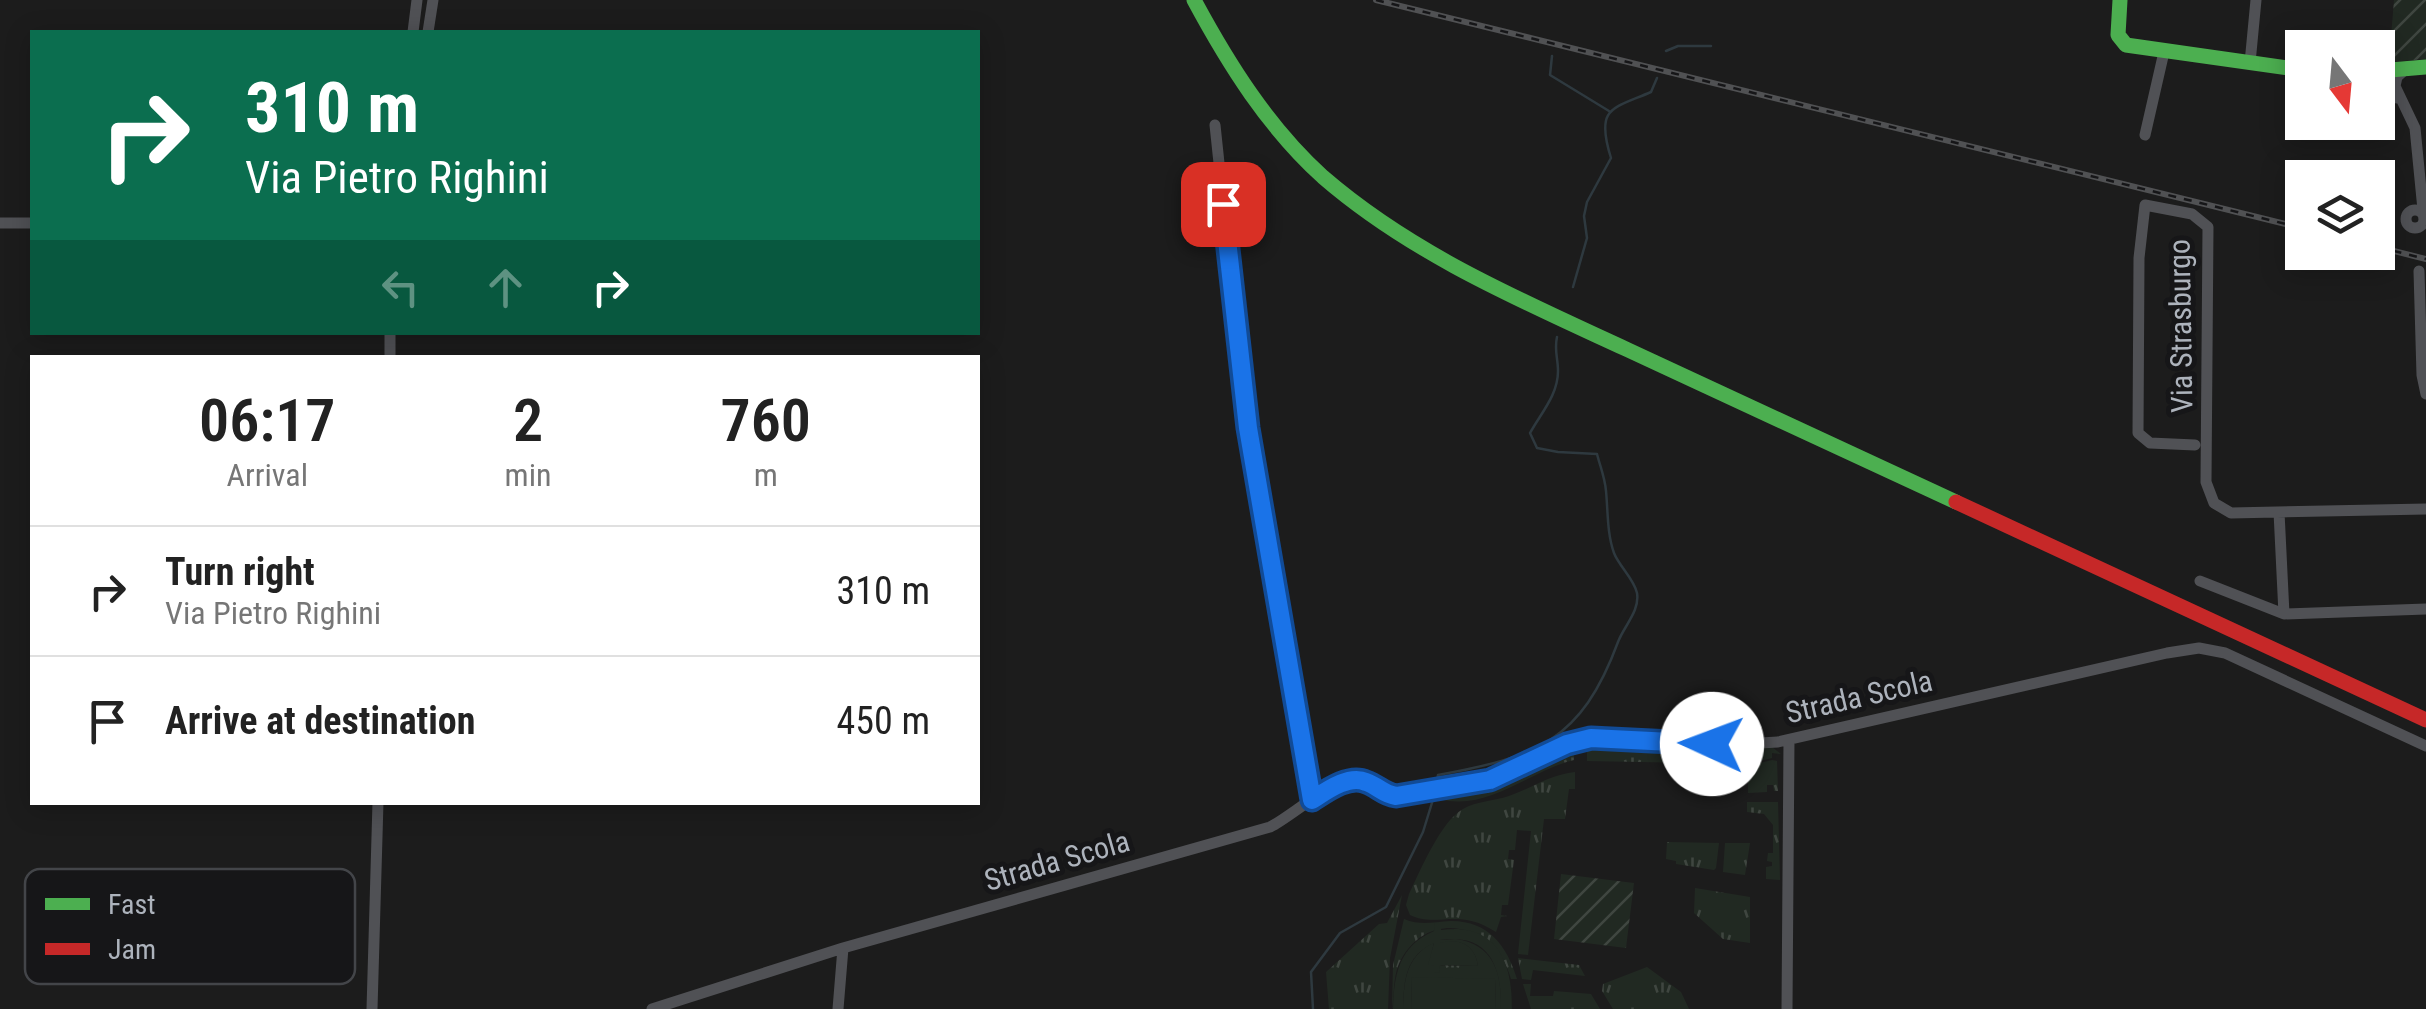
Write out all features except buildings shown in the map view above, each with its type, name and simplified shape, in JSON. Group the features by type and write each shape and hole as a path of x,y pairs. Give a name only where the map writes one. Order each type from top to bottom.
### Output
{"main road":[{"path":"1194,0 1234,72 1353,204 1398,236 1448,265 2426,720"},
{"path":"1208,0 1286,131 1366,198 1412,230 1462,258 2426,706"},
{"path":"2120,0 2121,42 2164,52 2285,68"}],"street":[{"path":"413,30 416,0"},
{"path":"428,30 433,0"},
{"path":"2250,63 2256,0"},
{"path":"2145,135 2164,52"},
{"path":"2395,92 2416,128 2424,220"},
{"path":"1215,125 1248,428 1312,800"},
{"path":"2422,193 2420,204 2412,211 2421,212 2424,220"},
{"name":"Via Strasburgo","path":"2194,445 2150,444 2138,433 2139,258 2144,206 2192,214 2208,228 2206,458 2208,492 2221,509 2231,513 2426,508"},
{"path":"0,223 30,223"},
{"path":"2420,271 2422,375 2426,394"},
{"path":"2206,458 2194,445 2207,434"},
{"path":"2279,512 2284,614"},
{"path":"2200,581 2284,614 2426,609"},
{"name":"Strada Scola","path":"652,1009 843,948 1270,827 1312,800 1356,779 1386,794 1423,792 1502,776 1562,746 1591,738 1724,745 1789,740 2176,651 2199,648 2252,664 2426,746"},
{"path":"1787,1009 1789,740"},
{"path":"372,1009 378,805"},
{"path":"838,1009 843,948"}],"green space":[{"path":"2394,0 2426,0 2426,59 2395,62 2395,30 2392,30"},
{"path":"1581,743 1772,747 1781,754 1772,753 1772,758 1748,764 1587,761 1587,751 1574,751 1574,760 1492,795 1475,800 1440,799 1439,793 1494,783"},
{"path":"1777,761 1778,791 1767,785 1767,792 1748,793 1748,766"},
{"path":"1575,772 1575,789 1569,789 1565,819 1544,819 1528,955 1518,954 1531,831 1517,830 1515,850 1509,850 1508,859 1514,860 1508,905 1502,905 1501,915 1507,916 1501,917 1496,932 1471,921 1430,920 1410,915 1406,905 1409,894 1432,847 1455,815 1474,804"},
{"path":"1747,802 1778,802 1780,880 1766,879 1766,867 1772,866 1767,861 1768,853 1773,853 1773,825 1764,814 1747,812"},
{"path":"1667,842 1719,843 1716,868 1676,864 1666,859"},
{"path":"1725,843 1750,843 1745,875 1723,872"},
{"path":"1561,874 1634,883 1626,948 1554,939"},
{"path":"1695,888 1750,897 1750,943 1723,939 1694,913"},
{"path":"1402,895 1390,958 1388,1009 1329,1009 1326,972 1379,924 1387,923"},
{"path":"1404,919 1476,925 1502,946 1517,979 1511,979 1504,961 1479,936 1447,928 1416,941 1403,956 1395,976 1392,1009 1393,965"},
{"path":"1435,923 1441,923 1441,930 1475,932 1498,949 1509,976 1512,1009 1501,1009 1499,980 1490,956 1471,942 1457,939 1440,943 1465,944 1478,966 1440,965 1439,973 1434,972 1434,965 1428,965 1434,943 1424,948 1412,962 1406,979 1403,1009 1393,1009 1401,962 1413,945 1434,931"},
{"path":"1456,939 1480,948 1494,964 1501,1009 1495,1009 1496,980 1412,978 1411,1009 1403,1009 1408,970 1417,955 1434,942 1429,965 1478,966 1465,944 1440,944 1440,940"},
{"path":"1518,958 1579,965 1585,976 1533,970 1531,980 1522,979"},
{"path":"1647,967 1681,992 1689,1009 1613,1009 1602,991 1603,984"},
{"path":"1412,977 1496,979 1495,1009 1411,1009"},
{"path":"1523,984 1531,984 1530,996 1553,996 1554,991 1591,994 1600,1009 1531,1009"}],"waterway":[{"path":"1666,51 1678,46 1711,46"},
{"path":"1552,56 1550,75 1609,111"},
{"path":"1573,287 1587,238 1587,202 1611,158 1606,119 1617,107 1651,92 1657,78"},
{"path":"1436,785 1438,775 1528,751 1571,723 1604,676 1636,606 1637,593 1612,546 1597,454 1537,448 1530,433 1555,388 1557,337"},
{"path":"1313,1009 1311,972 1340,933 1386,907 1423,832 1435,793"}],"railway":[{"path":"1376,0 2285,224"},
{"path":"2395,251 2426,259"}],"traffic: fast":[{"path":"1194,0 1267,116 1303,158 1393,229 1507,293 1956,502"},
{"path":"2120,0 2118,35 2126,45 2285,68"},
{"path":"2395,70 2426,67"}],"traffic: jam":[{"path":"1956,502 2426,720"}],"route":[{"path":"1223,204 1248,428 1312,800 1356,779 1396,796 1483,782 1508,774 1567,744 1591,738 1712,744"}]}
